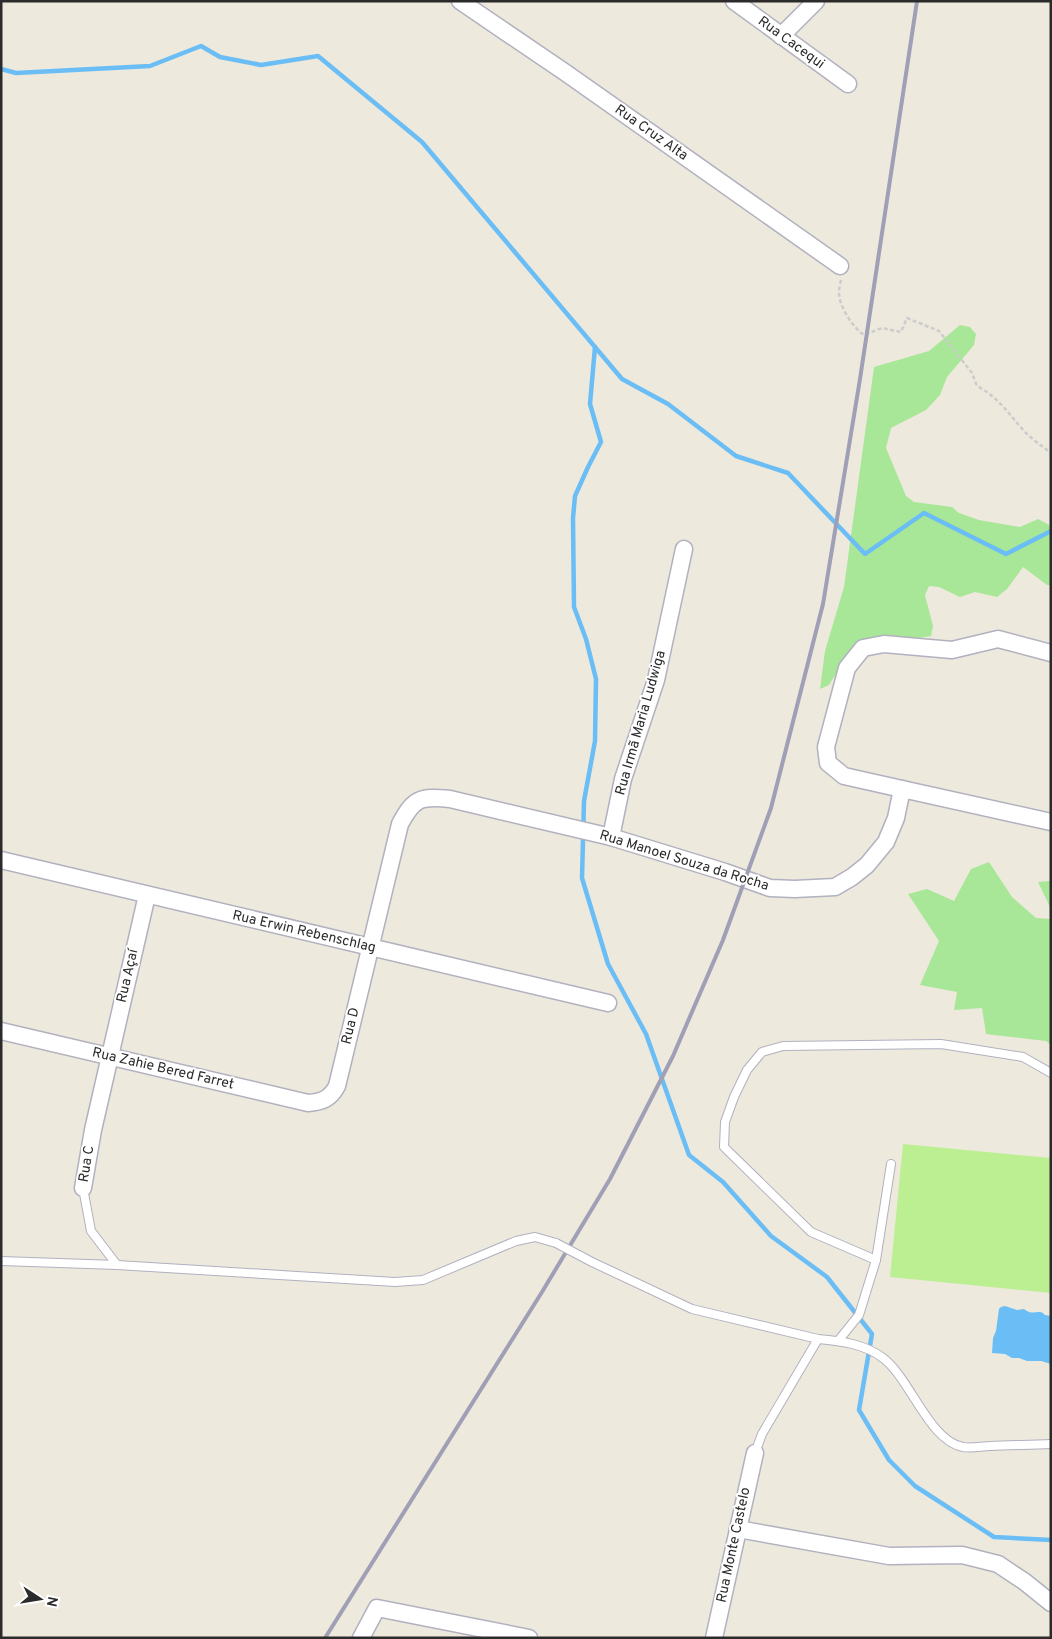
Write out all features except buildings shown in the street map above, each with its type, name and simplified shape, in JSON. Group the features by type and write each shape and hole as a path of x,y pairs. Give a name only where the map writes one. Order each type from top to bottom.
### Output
{"street":[{"name":"Rua Cruz Alta","path":"460,1 566,73 840,266"},
{"name":"Rua Cacequi","path":"734,1 848,84"},
{"path":"780,36 816,1"},
{"name":"Rua Irmã Maria Ludwiga","path":"611,838 622,780 656,680 684,549"},
{"path":"1051,653 998,639 952,650 884,644 863,648 847,668 826,747 828,763 844,776 1051,822"},
{"name":"Rua Manoel Souza da Rocha","path":"370,948 400,824 415,801 432,797 450,799 611,838 725,872 770,888 796,889 835,887 867,865 886,842 896,818 902,789"},
{"name":"Rua Erwin Rebenschlag","path":"1,860 147,896 608,1003"},
{"name":"Rua Açaí","path":"110,1057 147,896"},
{"name":"Rua D","path":"325,1100 337,1086 370,948"},
{"name":"Rua Zahie Bered Farret","path":"1,1030 308,1103 317,1103 325,1100"},
{"name":"Rua C","path":"83,1188 93,1130 110,1057"},
{"name":"Rua Monte Castelo","path":"714,1638 755,1453"},
{"path":"738,1529 889,1556 962,1556 998,1564 1025,1582 1051,1603"},
{"path":"361,1638 378,1608 529,1638"}],"lane":[{"path":"876,1260 811,1232 724,1147 725,1122 734,1096 747,1070 762,1052 783,1046 941,1044 1023,1057 1051,1073"},
{"path":"838,1341 859,1315 876,1260 891,1164"},
{"name":"Rua C","path":"83,1188 91,1231 117,1265"},
{"path":"1,1261 117,1265 395,1282 423,1280 516,1241 535,1237 556,1242 592,1262 692,1309 818,1340 838,1341 860,1346 884,1358 936,1428 947,1440 963,1447 1051,1444"},
{"path":"755,1453 762,1434 818,1340"}],"path":[{"path":"840,266 842,273 839,294 843,307 857,331 864,335 882,328 900,332 908,318 939,332 972,373 977,386 1000,402 1026,433 1051,453"}],"green space":[{"path":"960,325 970,327 976,334 974,345 947,377 940,395 926,410 891,428 886,448 906,496 914,502 952,507 959,513 979,520 1020,527 1038,519 1051,526 1051,585 1047,585 1023,567 1007,589 997,597 975,592 960,597 939,587 929,586 925,595 933,626 931,636 912,639 891,635 870,639 851,650 829,685 820,689 825,651 844,587 874,367 929,351"},
{"path":"989,862 1012,897 1036,918 1051,919 1051,1045 1046,1041 986,1034 982,1008 954,1010 957,992 920,985 939,941 908,894 927,889 954,901 971,869"},
{"path":"1051,881 1051,909 1038,882"},
{"path":"903,1144 1051,1158 1051,1293 890,1277"}],"water":[{"path":"1005,1306 1017,1310 1024,1309 1030,1312 1040,1312 1051,1316 1051,1364 992,1353 999,1309"}],"waterway":[{"path":"1,69 16,73 150,66 201,46 220,57 261,65 318,56 422,142 622,379 668,404 736,456 788,473 865,554 924,513 1006,554 1051,531"},
{"path":"595,347 590,404 601,442 575,496 573,518 574,607 586,639 596,679 595,741 584,801 582,878 608,964 646,1034 689,1155 723,1182 771,1236 827,1277 872,1334 859,1410 889,1460 915,1486 994,1537 1051,1540"}],"railway":[{"path":"325,1638 542,1292 610,1179 673,1056 723,940 771,808 823,604 860,379 917,1"}]}
